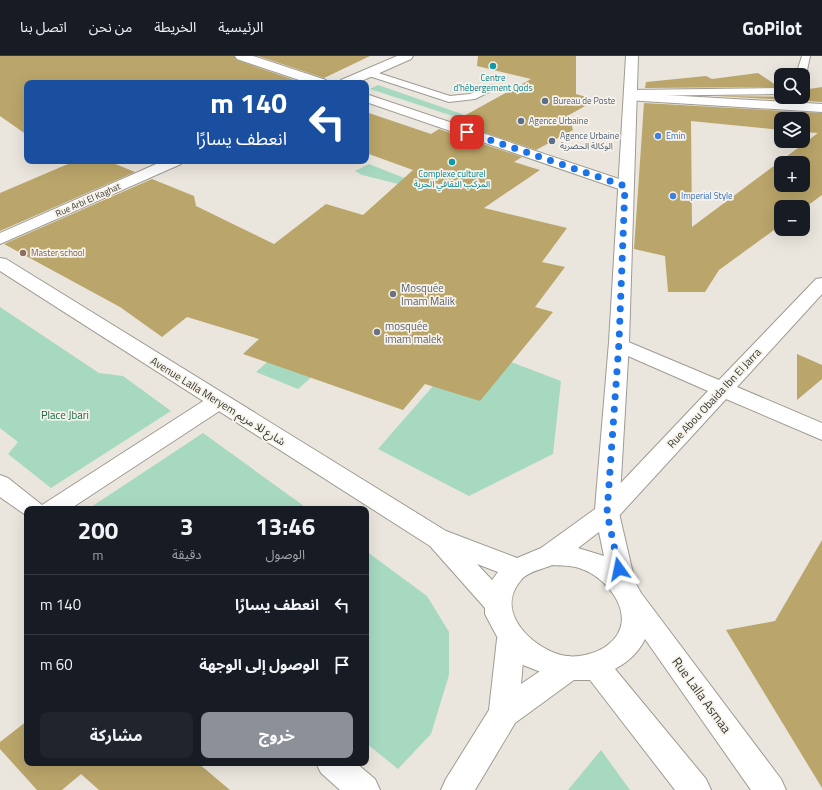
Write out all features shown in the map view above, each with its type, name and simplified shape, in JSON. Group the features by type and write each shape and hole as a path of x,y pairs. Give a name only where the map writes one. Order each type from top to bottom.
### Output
{"street":[{"path":"241,56 312,80"},
{"path":"353,80 407,56"},
{"path":"504,713 582,667 614,658 627,647 634,632 637,616 627,591 607,513 619,346 632,56"},
{"path":"631,95 822,108"},
{"path":"369,99 625,186"},
{"name":"Rue Arbi El Kaghat","path":"0,239 169,164"},
{"name":"Avenue Lalla Meryem شارع للا مريم","path":"0,263 437,538 516,568"},
{"name":"Rue Abou Obaida Ibn El Jarra","path":"550,555 607,513 822,283"},
{"path":"619,346 822,432"},
{"path":"57,506 218,401"},
{"path":"0,484 28,506"},
{"name":"Avenue Lalla Meryem شارع للا مريم","path":"437,538 497,603"},
{"path":"627,591 607,570 590,561 570,556 550,555 531,560 516,568 506,578 500,590 497,603 500,621 511,639 526,653 546,663 582,667 695,790"},
{"name":"Rue Lalla Asmaa","path":"627,591 770,790"},
{"path":"456,790 504,713 511,639"},
{"path":"336,766 364,790"}],"lane":[{"path":"803,68 806,56"},
{"path":"369,73 449,99 472,98 492,88"},
{"path":"631,95 774,91"}],"green space":[{"path":"378,85 462,114 461,117 459,118 370,89"},
{"path":"369,164 455,198 362,175 355,171"},
{"name":"Place Jbari","path":"0,307 99,373 123,376 171,411 51,488 8,454 18,442 0,428"},
{"path":"273,357 315,374 298,389 256,372"},
{"path":"511,362 561,381 553,454 469,496 378,449 433,386"},
{"path":"203,433 304,506 93,506"},
{"path":"369,553 427,596 449,632 449,675 431,734 398,769 369,745"},
{"path":"601,750 630,790 568,790"}],"building":[{"path":"0,56 234,56 237,60 294,80 24,80 24,133 0,116"},
{"path":"258,56 370,56 324,78"},
{"path":"478,56 576,56 576,94 596,100 569,115 573,130 536,150 453,122 531,79 477,66"},
{"path":"758,73 774,84 774,87 645,88 646,82 706,76 712,79"},
{"path":"822,87 822,102 810,101 810,89"},
{"path":"716,96 774,97 774,99"},
{"path":"644,103 804,112 774,112 774,129 691,121 692,227 774,166 774,192 810,192 810,156 787,156 798,148 810,148 810,139 818,133 810,132 810,112 822,113 822,195 810,204 810,200 774,200 774,230 719,270 705,292 668,292 665,256 634,249"},
{"name":"mosquée imam malek","path":"369,113 431,134 439,129 522,157 514,162 540,170 484,208 567,228 542,262 565,267 535,307 553,312 480,401 425,384 403,410 243,354 259,339 187,317 162,337 120,307 4,244 152,179 194,196 196,206 274,244 326,204 363,215 413,170 369,154"},
{"path":"68,164 115,164 135,172 0,231 0,193"},
{"path":"797,354 822,365 822,379 797,400"},
{"path":"822,540 822,788 726,630 775,621"},
{"path":"24,723 24,766 202,766 230,790 99,790 81,774 62,790 37,790 0,749 0,742"}],"place":[{"name":"Centre d'hébergement Qods","path":"493,66"},
{"name":"Bureau de Poste","path":"545,101"},
{"name":"Agence Urbaine","path":"521,121"},
{"name":"Emin","path":"658,136"},
{"name":"Agence Urbaine الوكالة الحضرية","path":"552,141"},
{"name":"Complexe culturel المركب الثقافي الحرية","path":"452,162"},
{"name":"Imperial Style","path":"673,196"},
{"name":"Master school","path":"23,253"},
{"name":"Mosquée Imam Malik","path":"393,294"},
{"name":"mosquée imam malek","path":"377,332"}],"route":[{"path":"467,132 625,186 619,342 607,513 619,569"}]}
